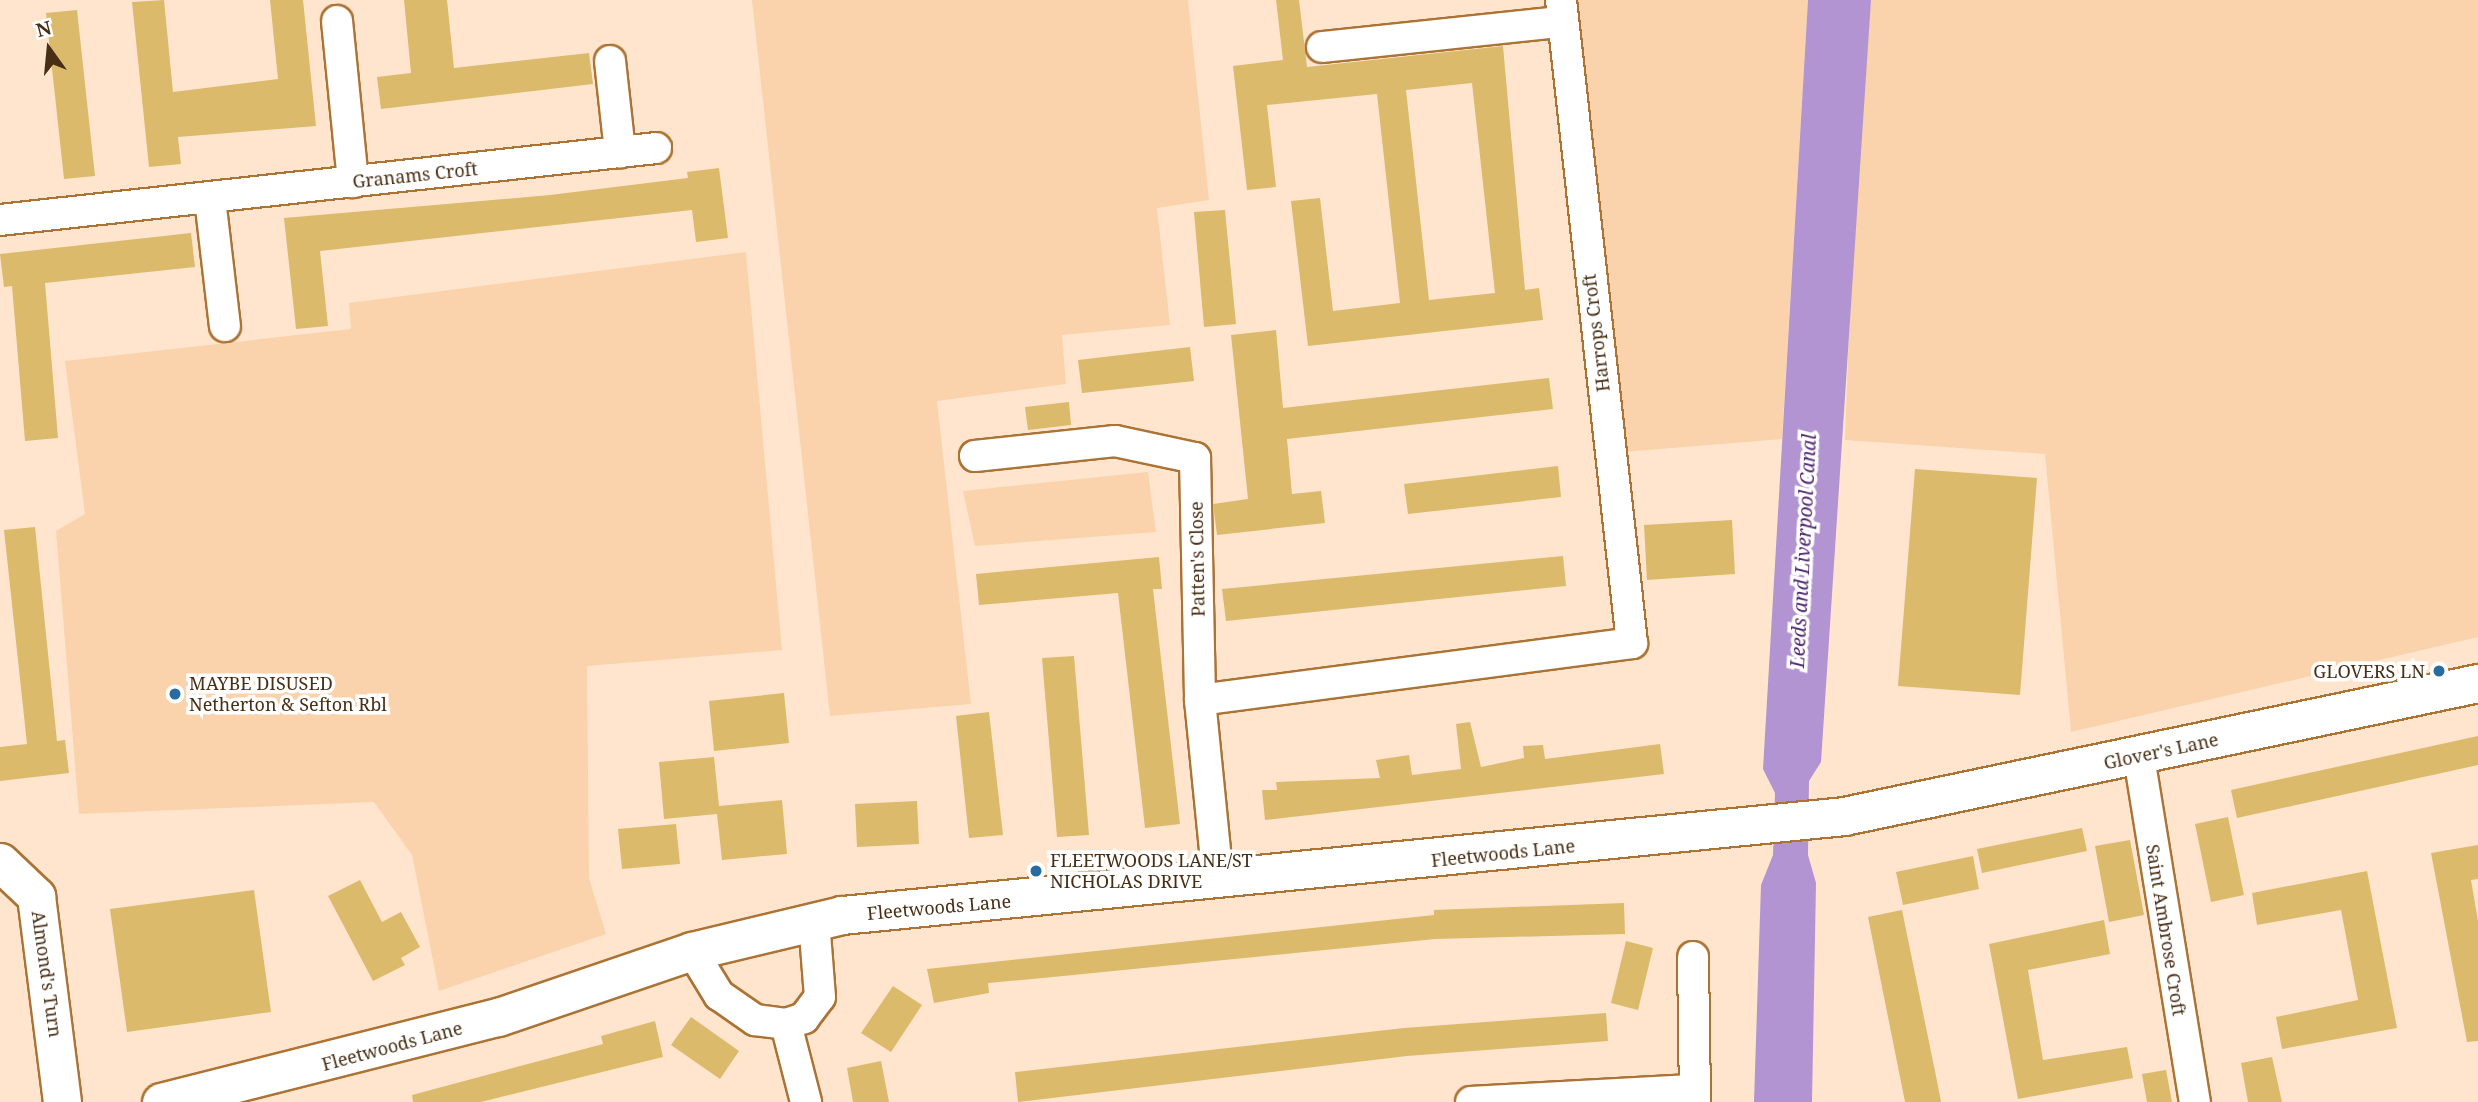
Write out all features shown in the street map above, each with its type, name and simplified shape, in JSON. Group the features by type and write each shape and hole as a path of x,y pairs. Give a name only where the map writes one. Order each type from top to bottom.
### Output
{"street":[{"name":"Harrops Croft","path":"1200,700 1632,643 1561,11 1322,47"},
{"path":"337,21 353,182"},
{"path":"610,61 620,152"},
{"name":"Granams Croft","path":"0,220 656,148"},
{"path":"210,199 225,326"},
{"name":"Patten's Close","path":"975,456 1115,441 1195,458 1200,700 1218,881"},
{"name":"Glover's Lane","path":"1740,829 1844,816 2139,757 2478,683"},
{"name":"Saint Ambrose Croft","path":"2139,757 2195,1102"},
{"name":"Fleetwoods Lane","path":"161,1102 498,1017 692,951 814,920 1740,829"},
{"name":"Almond's Turn","path":"0,862 36,897 62,1102"},
{"path":"692,951 719,995 755,1020 786,1024 804,1018 820,997 814,920"},
{"path":"1471,1102 1695,1096 1693,957"},
{"path":"786,1024 806,1102"}],"shaded area":[{"path":"752,0 1188,0 1209,200 1157,208 1170,325 1062,335 1066,384 937,401 971,704 830,716"},
{"path":"1570,0 1808,0 1782,439 1623,452"},
{"path":"1871,0 2478,0 2478,637 2071,732 2045,454 1845,440 1854,189"},
{"path":"746,252 782,650 587,666 589,878 606,934 439,991 412,855 374,802 79,814 56,531 85,514 65,361 351,329 349,303"},
{"path":"1148,472 1156,532 975,546 963,491"}],"water":[{"name":"Leeds and Liverpool Canal","path":"1808,0 1871,0 1821,762 1809,781 1808,855 1816,883 1812,1102 1754,1102 1761,885 1773,855 1775,793 1763,769"}],"building":[{"path":"164,0 173,92 278,79 270,0 303,0 316,126 178,137 181,164 149,167 132,2"},
{"path":"404,0 447,0 454,68 589,53 593,84 381,109 377,77 411,73"},
{"path":"1276,0 1299,0 1307,67 1503,46 1525,290 1539,288 1543,320 1308,346 1291,201 1320,198 1333,311 1400,303 1377,94 1267,105 1276,187 1247,190 1233,66 1283,60","holes":["1472,83 1495,293 1429,300 1406,90"]},
{"path":"77,10 95,176 64,179 46,13"},
{"path":"719,168 728,238 696,242 692,210 320,251 328,326 296,329 284,218 550,195 688,178 687,172"},
{"path":"1225,210 1236,324 1204,327 1194,212"},
{"path":"191,233 195,267 45,283 58,438 25,441 12,286 4,287 0,254"},
{"path":"1276,330 1283,408 1549,378 1553,409 1287,439 1292,494 1321,491 1325,523 1217,535 1213,504 1248,499 1231,335"},
{"path":"1190,347 1194,381 1082,393 1078,360"},
{"path":"1069,402 1071,425 1028,430 1025,407"},
{"path":"1558,466 1561,497 1408,514 1404,484"},
{"path":"1915,469 2037,478 2020,695 1898,686"},
{"path":"1732,520 1735,574 1647,580 1644,525"},
{"path":"35,527 57,741 65,740 69,773 0,781 0,747 27,744 4,530"},
{"path":"1563,556 1566,586 1226,621 1222,589"},
{"path":"1159,557 1162,589 1153,589 1180,824 1145,828 1118,593 979,605 976,574"},
{"path":"1074,656 1089,835 1057,837 1042,658"},
{"path":"784,693 789,743 714,751 709,701"},
{"path":"989,712 1003,835 969,838 956,716"},
{"path":"1470,722 1481,767 1524,758 1523,746 1543,745 1545,759 1660,744 1664,774 1265,820 1262,790 1277,790 1276,782 1380,778 1376,760 1409,755 1412,775 1461,769 1456,724"},
{"path":"2478,736 2478,765 2237,818 2231,790"},
{"path":"714,757 719,806 782,800 787,854 722,860 717,814 664,819 659,762"},
{"path":"917,801 919,844 857,847 855,804"},
{"path":"2228,817 2244,895 2211,902 2195,824"},
{"path":"676,824 680,864 622,869 618,829"},
{"path":"2082,828 2087,851 1982,873 1977,849"},
{"path":"2130,840 2144,915 2109,922 2095,846"},
{"path":"2478,845 2478,879 2471,880 2478,921 2478,1041 2467,1042 2431,853"},
{"path":"1973,856 1979,889 1903,905 1896,872"},
{"path":"2367,871 2397,1028 2282,1049 2276,1017 2358,1000 2341,910 2257,925 2252,893"},
{"path":"360,880 382,922 401,912 420,947 401,958 405,965 373,981 328,896"},
{"path":"254,890 271,1012 127,1032 110,909"},
{"path":"1624,903 1625,934 1435,939 988,983 989,993 934,1003 927,969 1434,915 1434,910"},
{"path":"1902,910 1941,1102 1905,1102 1868,917"},
{"path":"2104,920 2110,954 2028,970 2043,1060 2127,1047 2133,1078 2018,1099 1989,944"},
{"path":"1626,941 1653,948 1638,1010 1611,1003"},
{"path":"893,986 922,1005 891,1052 861,1033"},
{"path":"1606,1013 1608,1041 1407,1056 1018,1102 1015,1072 1404,1028"},
{"path":"691,1017 739,1051 720,1079 671,1045"},
{"path":"655,1021 663,1057 481,1102 413,1102 412,1095 603,1044 601,1036"},
{"path":"2272,1057 2282,1102 2248,1102 2241,1063"},
{"path":"881,1061 889,1102 853,1102 847,1068"},
{"path":"2166,1070 2172,1102 2147,1102 2142,1074"}],"place":[{"name":"GLOVERS LN","path":"2439,671"},
{"name":"MAYBE DISUSED Netherton & Sefton Rbl","path":"175,694"},
{"name":"FLEETWOODS LANE/ST NICHOLAS DRIVE","path":"1036,871"}]}
